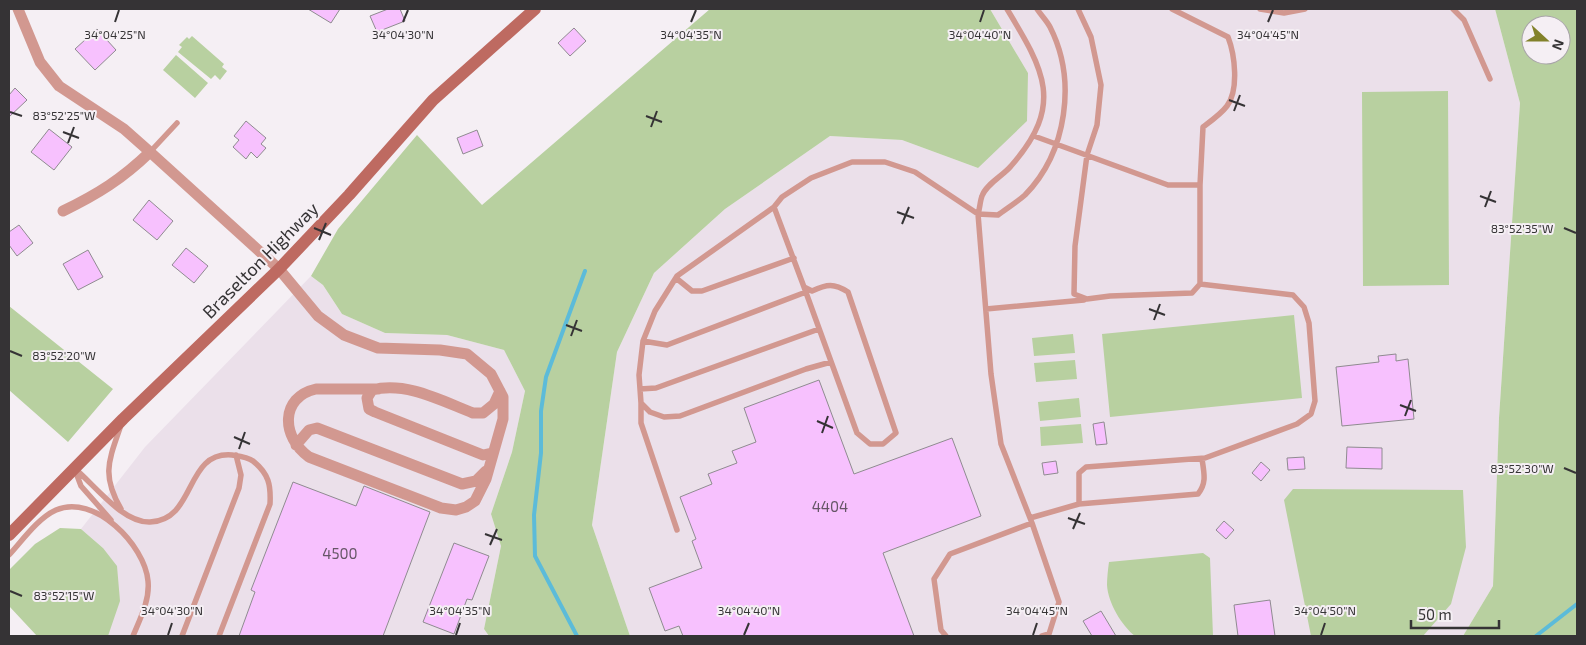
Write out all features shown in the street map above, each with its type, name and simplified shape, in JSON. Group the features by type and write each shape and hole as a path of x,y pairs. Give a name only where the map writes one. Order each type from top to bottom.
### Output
{"main road":[{"name":"Braselton Highway","path":"9,535 123,419 279,269 349,195 433,100 535,9"}],"street":[{"path":"18,9 40,62 59,86 124,129 150,152 279,269 318,316 344,335 378,348 440,350 468,354 491,374 500,391 503,397 503,419 486,479 475,501 466,507 456,510 441,508 309,456 296,445 290,436 288,424 291,410 306,391 316,389 405,389 473,413 483,413 494,404 500,391"},
{"path":"63,211 105,190 124,176 150,152"},
{"path":"378,389 372,390 367,398 368,409 483,455 492,454"},
{"path":"296,445 309,430 317,428 462,484 476,481 488,468"}],"lane":[{"path":"1007,9 1040,70 1046,101 1034,136 1011,166 982,194 978,214 991,374 1001,444 1031,520 1059,602 1049,634 1042,636"},
{"path":"677,530 641,424 638,375 643,342 655,311 676,278 811,178 852,162 885,162 916,172 978,214 998,216 1025,194 1046,167 1060,133 1066,99 1063,66 1050,27 1037,9"},
{"path":"1078,9 1091,37 1101,85 1096,125 1087,155 1075,246 1074,294 1087,299"},
{"path":"986,308 1110,296 1192,293 1200,284 1200,185 1203,127 1227,106 1234,90 1232,48 1228,37 1172,9"},
{"path":"1260,9 1284,13 1305,9"},
{"path":"1453,9 1468,27 1490,79"},
{"path":"150,152 177,123"},
{"path":"1034,136 1168,185 1200,185"},
{"path":"643,342 667,345 805,289 812,291 827,284 833,285 848,292 896,433 883,444 870,444 858,433 831,362 819,329 805,289 794,258 774,207"},
{"path":"676,278 692,291 702,291 794,258"},
{"path":"1079,504 1079,473 1086,467 1202,459 1296,424 1311,414 1315,401 1309,323 1304,307 1292,295 1200,284"},
{"path":"640,389 656,388 819,329"},
{"path":"641,403 650,412 664,417 680,416 806,369 831,362"},
{"path":"122,511 110,488 108,476 109,463 123,419"},
{"path":"74,468 108,501 141,521 161,519 180,507 199,468 212,458 225,454 236,455 250,459 266,473 271,487 270,504 219,636"},
{"path":"182,636 239,488 241,475 236,455"},
{"path":"946,636 941,630 934,579 950,554 1031,520 1079,504 1198,494 1203,487 1205,476 1202,459"},
{"path":"74,468 80,486 103,509 114,525 141,554 148,579 144,608 133,636"},
{"path":"9,555 47,515 61,508 76,507 92,511 114,525"}],"shaded area":[{"path":"990,9 1495,9 1520,103 1499,418 1493,586 1463,636 630,636 592,525 617,352 654,273 725,209 830,136 902,140 978,168 1028,73"},
{"path":"311,276 323,285 342,314 385,333 447,335 504,350 525,391 512,452 491,514 501,546 484,629 489,636 108,636 103,548 81,529 145,447"}],"green space":[{"path":"710,9 990,9 1028,73 1027,121 978,168 902,140 830,136 725,209 654,273 617,352 592,525 630,636 489,636 484,629 501,546 491,514 512,452 525,391 504,350 447,335 385,333 342,314 323,285 311,276 338,229 417,135 482,205"},
{"path":"1495,9 1577,9 1577,636 1463,636 1493,586 1499,418 1520,103"},
{"path":"192,36 224,64 222,67 227,71 220,80 215,75 211,79 178,52 182,47 179,45 187,37 189,39"},
{"path":"176,55 208,83 195,98 163,70"},
{"path":"1448,91 1449,285 1363,286 1362,92"},
{"path":"9,306 113,389 68,442 9,390"},
{"path":"1294,315 1302,398 1110,417 1102,334"},
{"path":"1073,334 1075,353 1034,356 1032,338"},
{"path":"1075,360 1077,379 1036,382 1034,363"},
{"path":"1079,398 1081,417 1040,421 1038,402"},
{"path":"1081,424 1083,443 1041,446 1040,427"},
{"path":"1293,489 1463,490 1466,547 1451,604 1423,636 1311,636 1284,500"},
{"path":"60,528 81,529 103,548 117,566 120,601 108,636 37,636 9,606 9,570 35,544"},
{"path":"1203,553 1210,558 1213,636 1135,636 1130,632 1110,599 1107,585 1109,562"}],"building":[{"path":"308,9 340,9 331,23"},
{"path":"388,9 400,9 405,21 377,32 370,16"},
{"path":"574,28 586,41 570,56 558,43"},
{"path":"97,29 116,50 95,70 75,49"},
{"path":"15,88 27,100 9,117 9,95"},
{"path":"246,121 266,138 261,144 266,148 257,158 251,152 246,159 233,147 239,140 234,136"},
{"path":"49,129 72,147 54,170 31,152"},
{"path":"477,130 483,146 463,154 457,138"},
{"path":"149,200 173,221 157,240 133,220"},
{"path":"19,225 33,243 17,256 9,245 9,232"},
{"path":"186,248 208,266 194,283 172,265"},
{"path":"88,250 103,277 78,290 63,264"},
{"path":"1396,354 1396,361 1408,359 1414,419 1342,426 1336,367 1379,362 1378,356"},
{"path":"819,380 854,474 952,438 981,516 883,553 914,636 683,636 679,626 665,631 649,588 702,568 692,541 696,539 680,497 712,484 708,474 737,463 732,451 756,442 744,408"},
{"path":"1104,422 1107,444 1096,445 1093,424"},
{"path":"1347,447 1382,448 1382,469 1346,468"},
{"path":"1304,457 1305,469 1288,470 1287,458"},
{"path":"1056,461 1058,473 1044,475 1042,463"},
{"path":"1261,462 1270,470 1261,481 1252,473"},
{"path":"293,482 356,506 364,486 430,512 383,636 239,636 255,592 251,590"},
{"path":"1224,521 1234,530 1226,539 1216,530"},
{"path":"454,543 489,556 472,600 467,599 454,634 423,622"},
{"path":"1270,600 1275,636 1238,636 1234,605"},
{"path":"1101,611 1116,636 1092,636 1083,621"}],"waterway":[{"path":"577,636 535,556 534,515 541,453 541,411 546,377 585,271"},
{"path":"1536,636 1577,604"}]}
